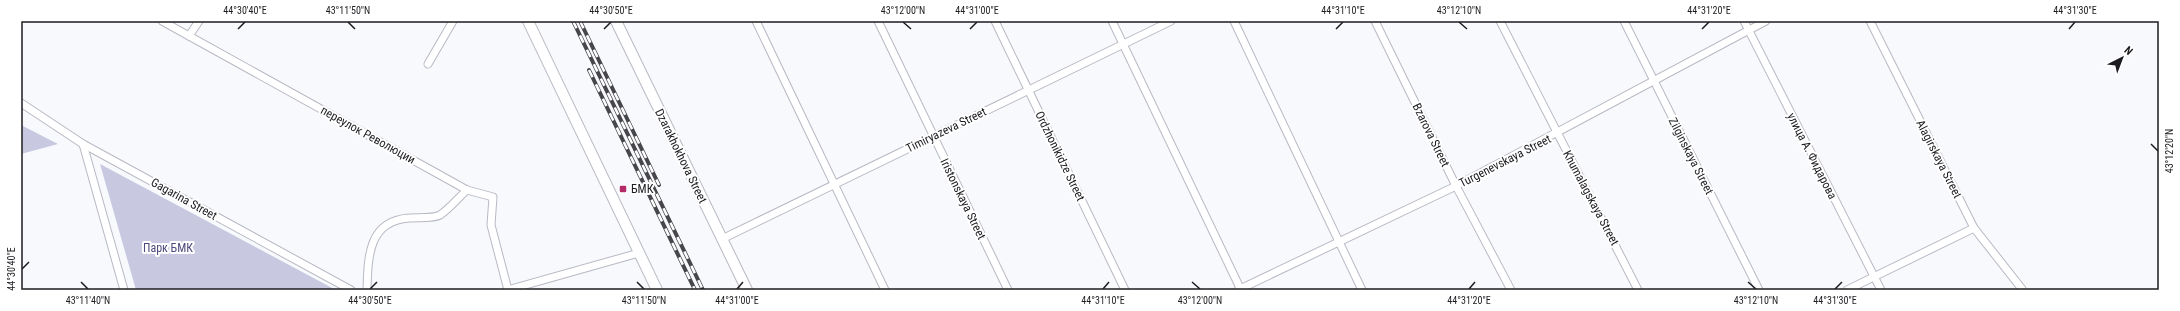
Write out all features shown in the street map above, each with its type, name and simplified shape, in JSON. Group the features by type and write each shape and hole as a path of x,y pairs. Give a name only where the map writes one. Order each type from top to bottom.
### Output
{"street":[{"name":"переулок Революции","path":"162,21 467,190 493,197 491,225 508,290 639,253"},
{"path":"189,36 199,21"},
{"path":"428,64 453,21"},
{"path":"528,21 657,290"},
{"name":"Dzarakhokhova Street","path":"616,21 747,290"},
{"path":"756,21 833,185 885,290"},
{"name":"Iristonskaya Street","path":"878,21 1008,290"},
{"name":"Ordzhonikidze Street","path":"994,21 1125,290"},
{"path":"1112,21 1240,290"},
{"name":"Timiryazeva Street","path":"722,239 1171,21"},
{"path":"1234,21 1362,290"},
{"name":"Bzarova Street","path":"1375,21 1456,186 1511,290"},
{"name":"Khumalagskaya Street","path":"1500,21 1638,290"},
{"name":"Zilginskaya Street","path":"1624,21 1759,290"},
{"name":"улица А. Фидарова","path":"1744,21 1881,290"},
{"name":"Turgenevskaya Street","path":"1240,290 1456,186 1557,134 1766,21"},
{"name":"Alagirskaya Street","path":"1870,21 1974,228 2022,289"},
{"name":"Gagarina Street","path":"21,104 83,144 351,290"},
{"path":"83,144 124,290"},
{"path":"367,290 368,260 377,233 386,224 405,218 439,216 467,190"},
{"path":"1847,290 1974,228"}],"green space":[{"path":"21,125 58,144 21,154"},
{"name":"Парк БМК","path":"100,164 336,290 136,290"}],"railway":[{"path":"573,21 703,290"},
{"path":"580,21 659,185"},
{"path":"589,70 695,290"}],"place":[{"name":"БМК","path":"623,189"}]}
